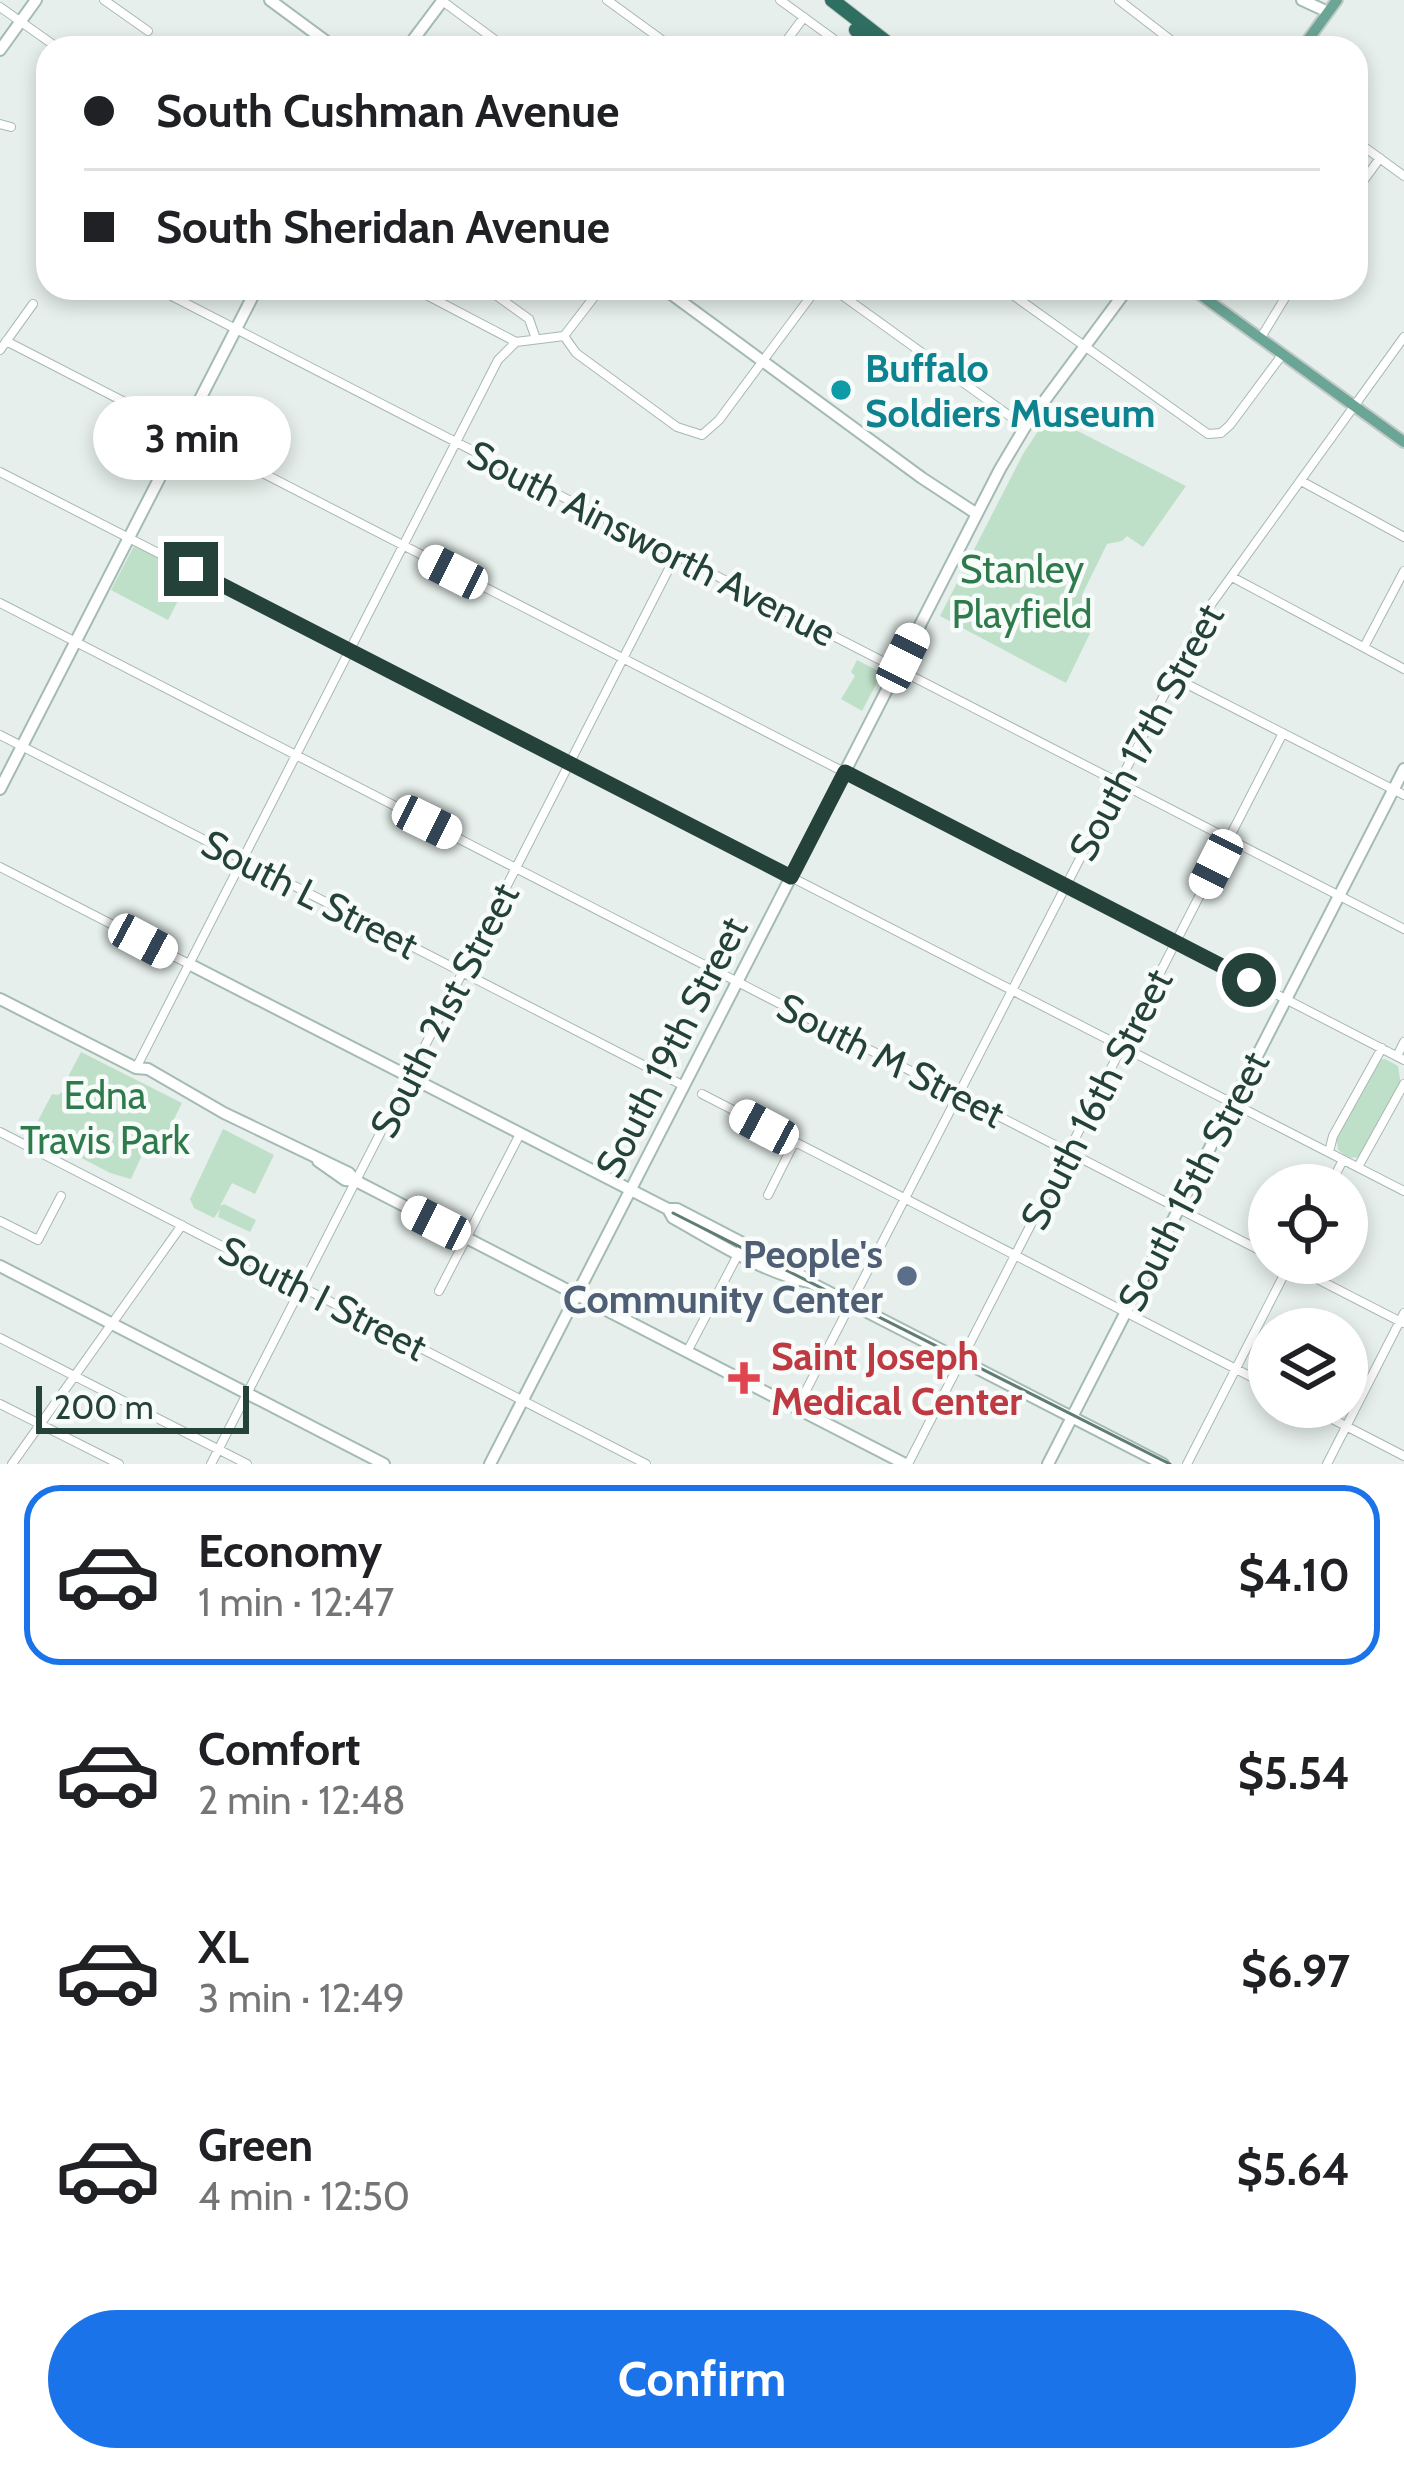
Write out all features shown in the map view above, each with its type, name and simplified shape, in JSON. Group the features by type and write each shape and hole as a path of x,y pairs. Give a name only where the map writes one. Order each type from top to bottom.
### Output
{"highway":[{"path":"820,0 864,36"},
{"path":"832,0 878,36"}],"main road":[{"path":"1311,36 1337,0"},
{"path":"1207,300 1404,442"}],"street":[{"path":"0,50 36,0"},
{"path":"104,0 148,31"},
{"path":"270,0 319,36"},
{"path":"416,36 442,0 490,36"},
{"path":"607,0 656,36"},
{"path":"780,0 829,36"},
{"path":"1119,0 1166,36"},
{"path":"1302,0 1328,12"},
{"path":"0,7 42,36"},
{"path":"790,36 803,17"},
{"path":"1368,149 1404,176"},
{"path":"1368,174 1380,158"},
{"name":"South Ainsworth Avenue","path":"179,300 1404,929"},
{"path":"0,789 251,300"},
{"path":"436,300 517,342"},
{"path":"502,300 529,319 536,339"},
{"path":"136,1068 498,360 517,342 564,335 592,300"},
{"path":"678,300 977,514"},
{"path":"564,335 576,352 676,427 701,435 719,420 808,300"},
{"path":"849,300 1024,427"},
{"path":"1020,300 1193,427 1213,434 1230,425 1282,355"},
{"name":"South 19th Street","path":"490,1464 1024,427 1119,300"},
{"path":"1260,339 1284,300"},
{"path":"33,304 3,346 624,658 1401,1058 1404,1042"},
{"name":"South 17th Street","path":"797,1408 1210,606 1404,337"},
{"path":"0,472 1352,1164"},
{"path":"1301,481 1404,537"},
{"name":"South 21st Street","path":"211,1464 676,555"},
{"path":"1364,647 1404,571"},
{"path":"1232,577 1404,669"},
{"name":"South M Street","path":"0,603 1248,1244"},
{"path":"1173,676 1399,793"},
{"name":"South 16th Street","path":"907,1464 1283,733"},
{"name":"South L Street","path":"0,735 684,1086"},
{"name":"South 15th Street","path":"1048,1464 1339,896 1399,793 1404,769"},
{"path":"0,867 668,1209 673,1218 741,1248 784,1276 811,1283 1163,1464"},
{"path":"0,999 136,1068 148,1069 168,1084 350,1173 356,1181 907,1464"},
{"path":"1329,1152 1382,1048"},
{"path":"1360,1164 1404,1084"},
{"path":"702,1094 1248,1376"},
{"name":"South I Street","path":"0,1132 646,1464"},
{"path":"440,1291 520,1134"},
{"path":"768,1195 794,1143"},
{"path":"1340,1164 1343,1159"},
{"path":"1368,1172 1404,1191"},
{"path":"0,1221 38,1240 61,1196"},
{"path":"12,1464 182,1225"},
{"path":"682,1348 741,1248"},
{"path":"0,1266 384,1464"},
{"path":"1187,1464 1278,1284"},
{"path":"1329,1284 1402,1320 1368,1384"},
{"path":"0,1337 247,1464"},
{"path":"0,1403 119,1464"},
{"path":"1327,1464 1345,1428"},
{"path":"1350,1428 1404,1456"}],"green space":[{"name":"Stanley Playfield","path":"1048,416 1186,486 1143,547 1127,536 1107,544 1082,595 1093,627 1066,683 940,616 1023,454"},
{"path":"135,544 192,574 168,620 111,590"},
{"path":"857,660 882,673 862,711 841,699 855,676 851,672"},
{"name":"Edna Travis Park","path":"81,1052 182,1103 160,1147 148,1142 131,1179 32,1132 52,1094 69,1087 69,1075"},
{"path":"1379,1060 1398,1066 1401,1085 1360,1157 1348,1158 1338,1150 1336,1135"},
{"path":"223,1129 274,1155 255,1194 232,1183 220,1206 256,1220 250,1232 218,1217 220,1209 214,1218 194,1208 190,1199"}],"tram line":[{"path":"673,1213 1170,1464"}],"place":[{"name":"Buffalo Soldiers Museum","path":"841,390"},
{"name":"People's Community Center","path":"907,1276"},
{"name":"Saint Joseph Medical Center","path":"744,1378"}],"route":[{"path":"191,569 791,877 845,772 1249,980"}]}
